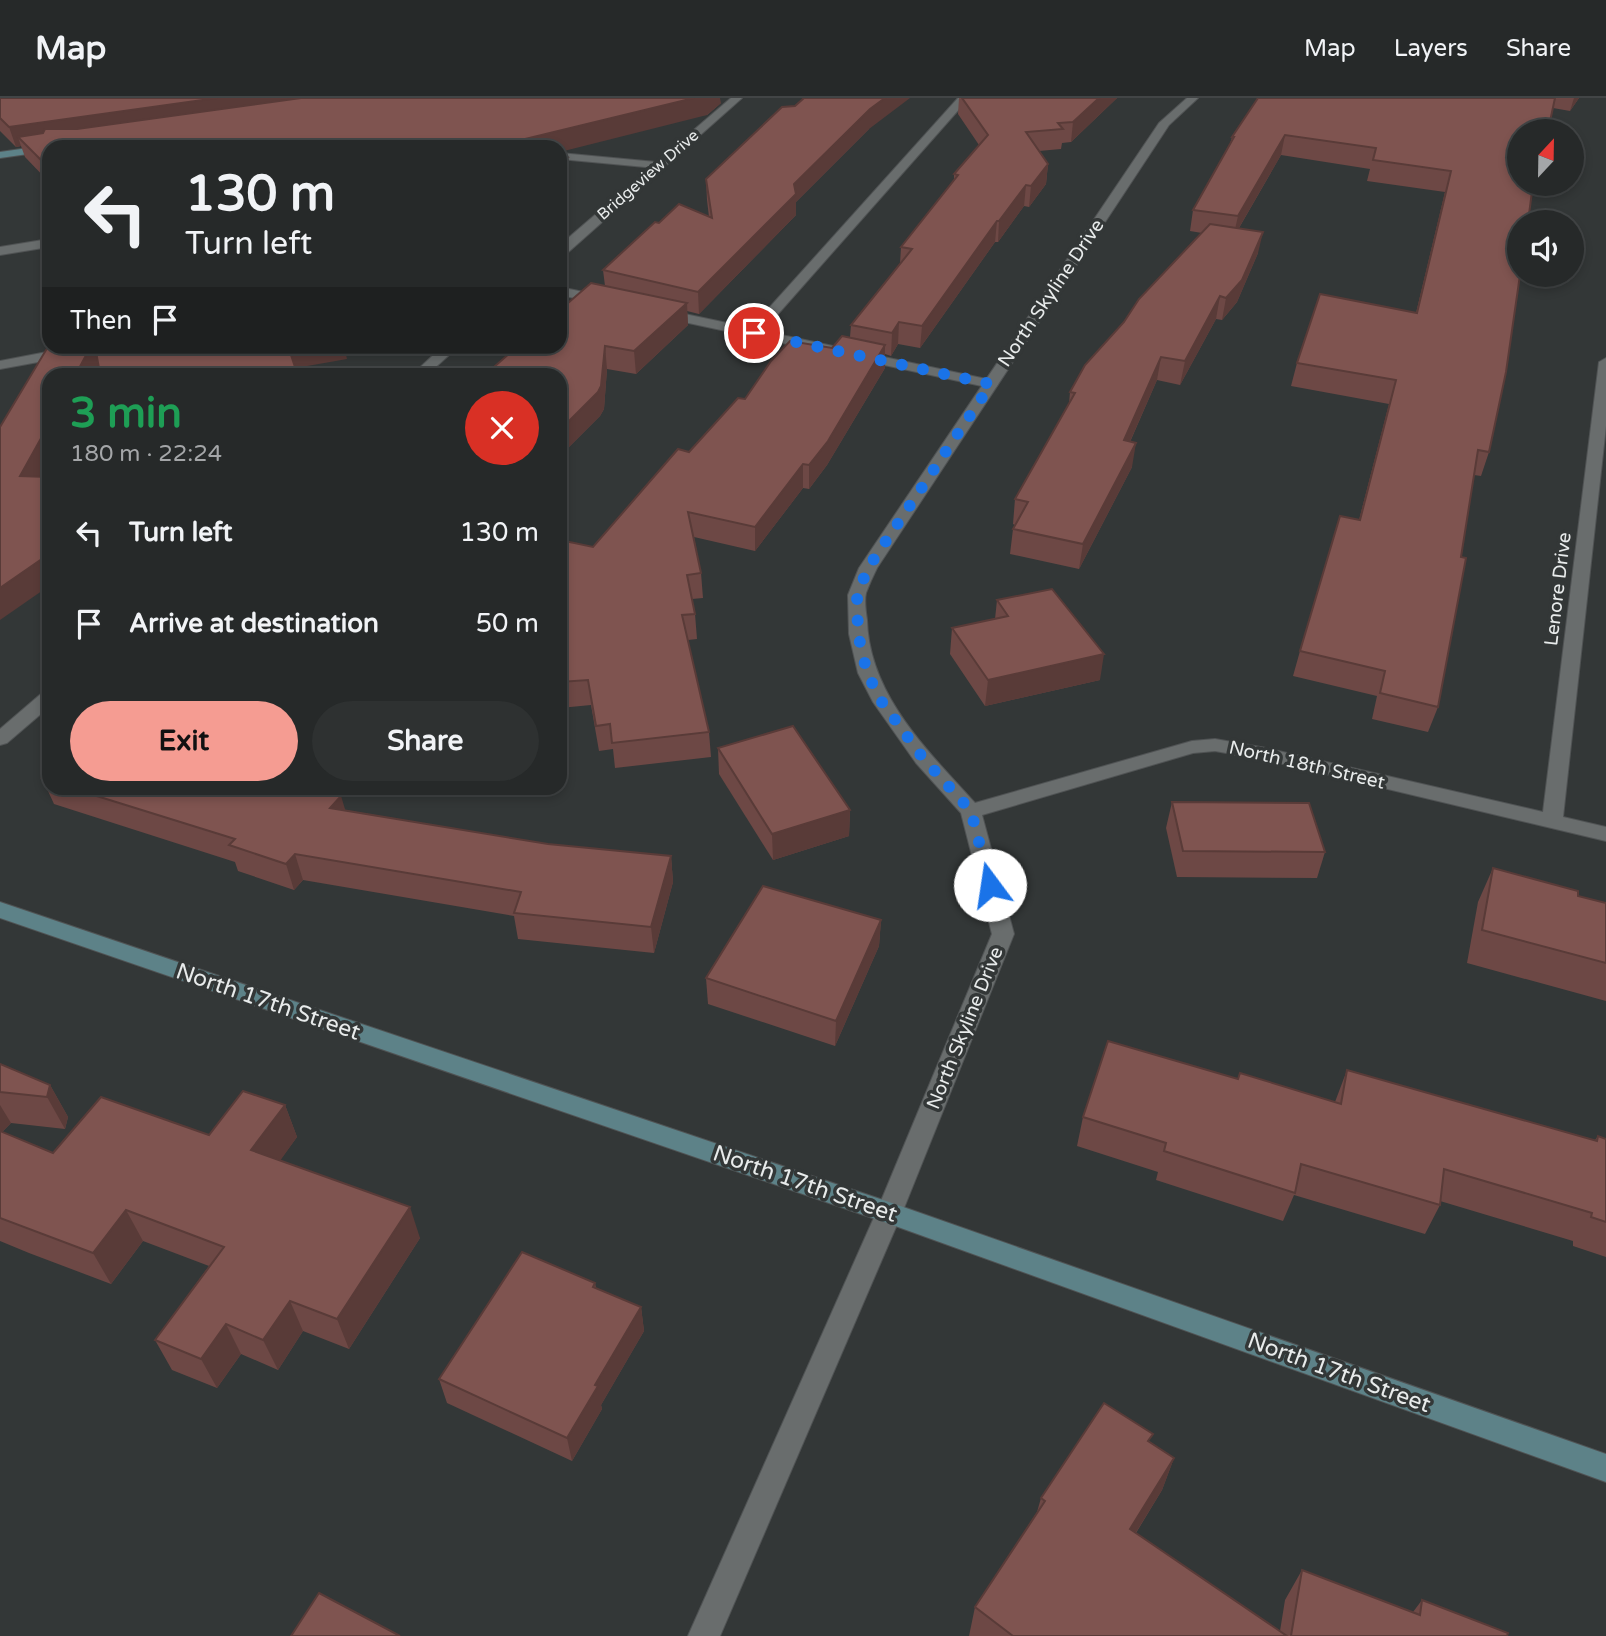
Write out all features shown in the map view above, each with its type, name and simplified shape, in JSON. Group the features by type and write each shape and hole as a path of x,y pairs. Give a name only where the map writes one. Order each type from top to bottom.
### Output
{"street":[{"name":"Bridgeview Drive","path":"567,246 737,98"},
{"path":"754,333 964,98"},
{"name":"North Skyline Drive","path":"704,1636 889,1213 1003,934 971,811 923,758 882,702 867,673 858,634 857,595 868,568 1165,123 1193,98"},
{"path":"0,155 42,149"},
{"path":"567,157 656,166"},
{"path":"0,251 42,244"},
{"path":"567,293 625,305"},
{"path":"651,310 991,384"},
{"path":"0,365 60,354"},
{"path":"427,368 443,354"},
{"name":"Lenore Drive","path":"1552,820 1606,362"},
{"path":"0,740 42,703"},
{"name":"North 18th Street","path":"971,811 1192,747 1214,745 1266,754 1606,834"},
{"name":"North 17th Street","path":"0,910 889,1213 1606,1468"}],"building":[{"path":"0,98 217,98 9,127 0,118"},
{"path":"301,98 694,98 525,139 527,140 42,140 42,161 18,137 43,133 45,129 77,129"},
{"path":"804,98 885,98 870,109 794,184 796,194 698,292 603,270 655,222 659,223 679,204 712,218 706,179 782,107 795,106"},
{"path":"962,98 1099,98 1073,122 1058,123 1063,129 1026,132 1048,164 1031,186 1026,185 997,221 922,326 899,322 892,333 851,325 912,249 901,247 958,175 954,174 988,135"},
{"path":"1258,98 1555,98 1551,119 1507,119 1507,196 1531,196 1530,210 1507,210 1507,287 1518,287 1506,372 1489,452 1478,450 1461,557 1466,558 1438,707 1380,693 1385,671 1300,651 1340,516 1360,520 1396,380 1297,363 1320,294 1417,313 1451,171 1373,160 1376,148 1285,135 1238,216 1193,210 1232,137"},
{"path":"1210,224 1263,232 1242,280 1226,298 1220,296 1185,361 1161,357 1124,440 1136,443 1083,544 1013,529 1028,502 1015,499 1075,393 1070,392 1085,365 1124,322 1139,299"},
{"path":"591,283 687,303 634,351 605,346 601,386 567,423 567,368 493,368 509,354 567,354 567,304"},
{"path":"842,336 885,345 828,441 809,465 803,464 755,527 688,512 701,573 687,575 695,614 682,615 709,732 612,743 610,724 596,726 588,680 567,682 567,541 593,547 678,449 689,452 738,398 745,399 771,361 790,341 832,348"},
{"path":"44,354 87,354 79,368 42,368 42,437 20,476 42,477 42,559 0,588 0,427"},
{"path":"96,354 291,354 295,367 289,368 99,368"},
{"path":"1052,589 1104,654 988,680 952,628 1008,616 997,600"},
{"path":"793,726 850,810 772,834 718,748"},
{"path":"94,795 337,795 341,796 330,808 548,844 671,856 651,927 514,913 521,892 295,854 286,864 229,845 235,839"},
{"path":"1172,802 1309,803 1325,852 1183,851"},
{"path":"1493,868 1578,891 1578,896 1606,903 1606,963 1482,930"},
{"path":"763,886 881,920 836,1021 706,978"},
{"path":"1108,1041 1238,1079 1240,1073 1341,1104 1347,1070 1597,1141 1598,1136 1606,1139 1606,1222 1591,1217 1592,1213 1444,1169 1440,1205 1301,1164 1295,1193 1164,1151 1166,1143 1083,1117"},
{"path":"0,1064 50,1085 47,1097 0,1092"},
{"path":"243,1091 285,1105 251,1150 410,1207 337,1319 290,1301 263,1340 226,1324 201,1359 155,1340 224,1247 126,1210 93,1253 0,1218 0,1131 53,1153 101,1097 209,1135"},
{"path":"522,1252 595,1283 593,1287 641,1307 567,1438 439,1379"},
{"path":"1104,1403 1153,1434 1148,1441 1174,1458 1130,1529 1287,1636 1013,1636 975,1607 1045,1501 1041,1498"},
{"path":"1302,1570 1420,1615 1422,1600 1508,1633 1507,1636 1291,1636"},
{"path":"319,1593 400,1636 291,1636"}],"route":[{"path":"754,333 991,384 868,568 857,595 858,634 867,673 882,702 923,758 971,811 990,885"}]}
